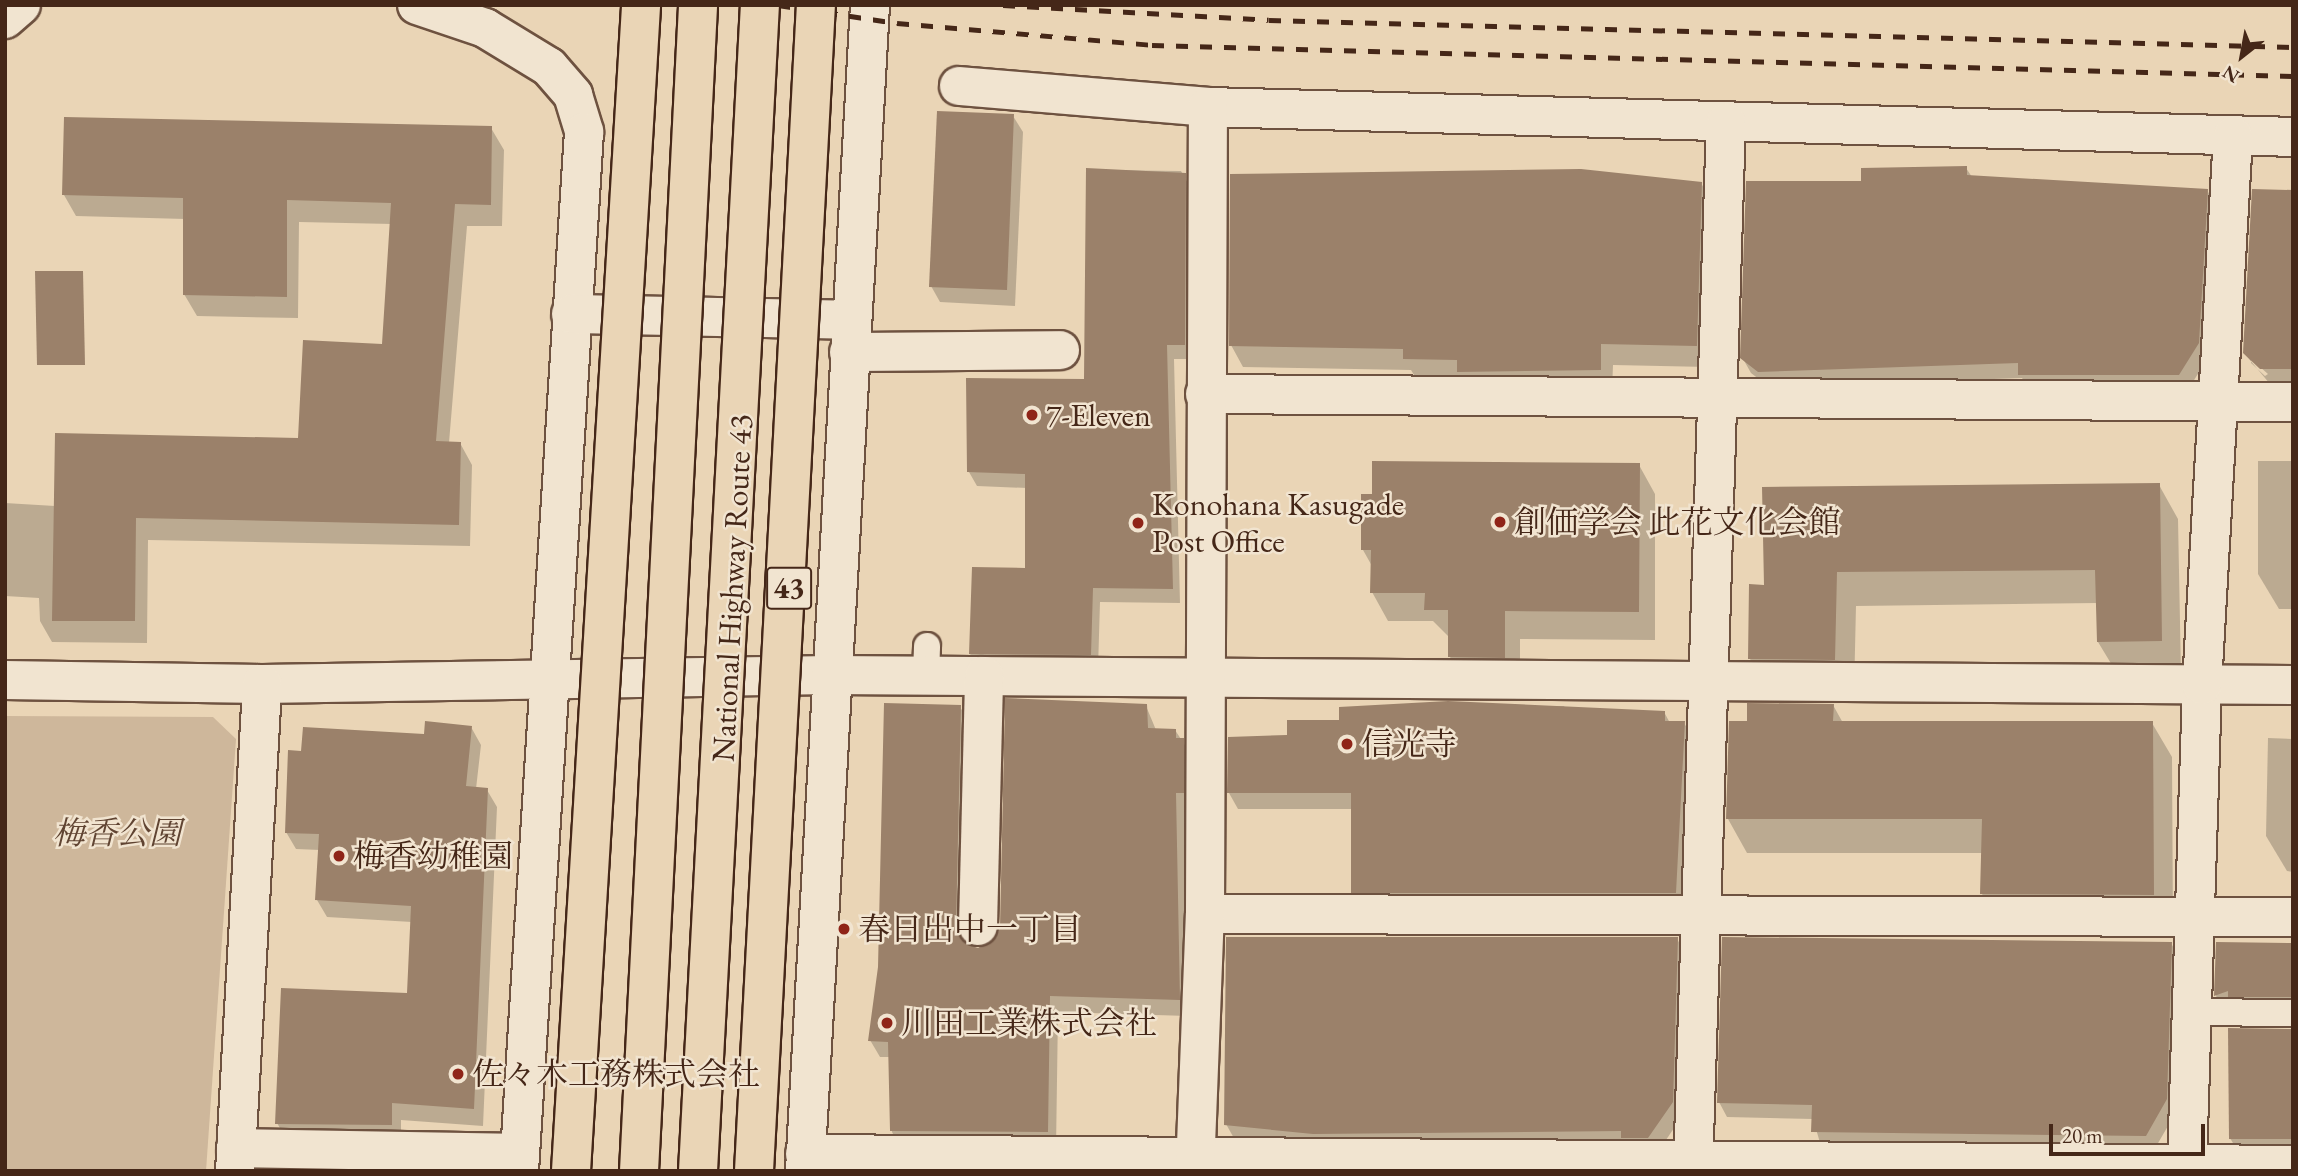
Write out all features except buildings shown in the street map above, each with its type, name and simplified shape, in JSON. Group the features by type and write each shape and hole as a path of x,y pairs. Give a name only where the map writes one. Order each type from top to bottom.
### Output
{"highway":[{"path":"571,1171 641,5"},
{"name":"National Highway Route 43","path":"639,1171 698,5"},
{"name":"National Highway Route 43","path":"698,1171 760,5"},
{"name":"43","path":"754,1171 816,5"}],"street":[{"path":"5,19 21,5"},
{"path":"262,684 236,1160 519,1162 584,132 573,95 549,67 513,43 417,5"},
{"path":"870,5 805,1162 1693,1167 2293,1165"},
{"path":"959,86 1208,107 2293,137"},
{"path":"1195,1164 1205,914 1208,107"},
{"path":"1693,1167 1726,122"},
{"path":"2188,1164 2198,916 2202,685 2233,136"},
{"path":"571,314 1060,350"},
{"path":"1205,394 2293,402"},
{"path":"5,680 262,684 548,681 831,675 927,661 984,676 1709,684 2293,685"},
{"path":"978,926 984,676"},
{"path":"1205,914 2293,917"}],"lane":[{"path":"2194,1012 2293,1013"}],"green space":[{"name":"梅香公園","path":"5,716 213,717 236,739 206,1171 5,1171"}],"railway":[{"path":"778,5 897,23 1152,45 2293,76"},
{"path":"1003,5 1269,20 2293,47"}],"place":[{"name":"7-Eleven","path":"1032,415"},
{"name":"創価学会 此花文化会館","path":"1500,522"},
{"name":"Konohana Kasugade Post Office","path":"1138,523"},
{"name":"信光寺","path":"1347,744"},
{"name":"梅香幼稚園","path":"339,856"},
{"name":"春日出中一丁目","path":"844,929"},
{"name":"川田工業株式会社","path":"887,1023"},
{"name":"佐々木工務株式会社","path":"458,1074"}]}
